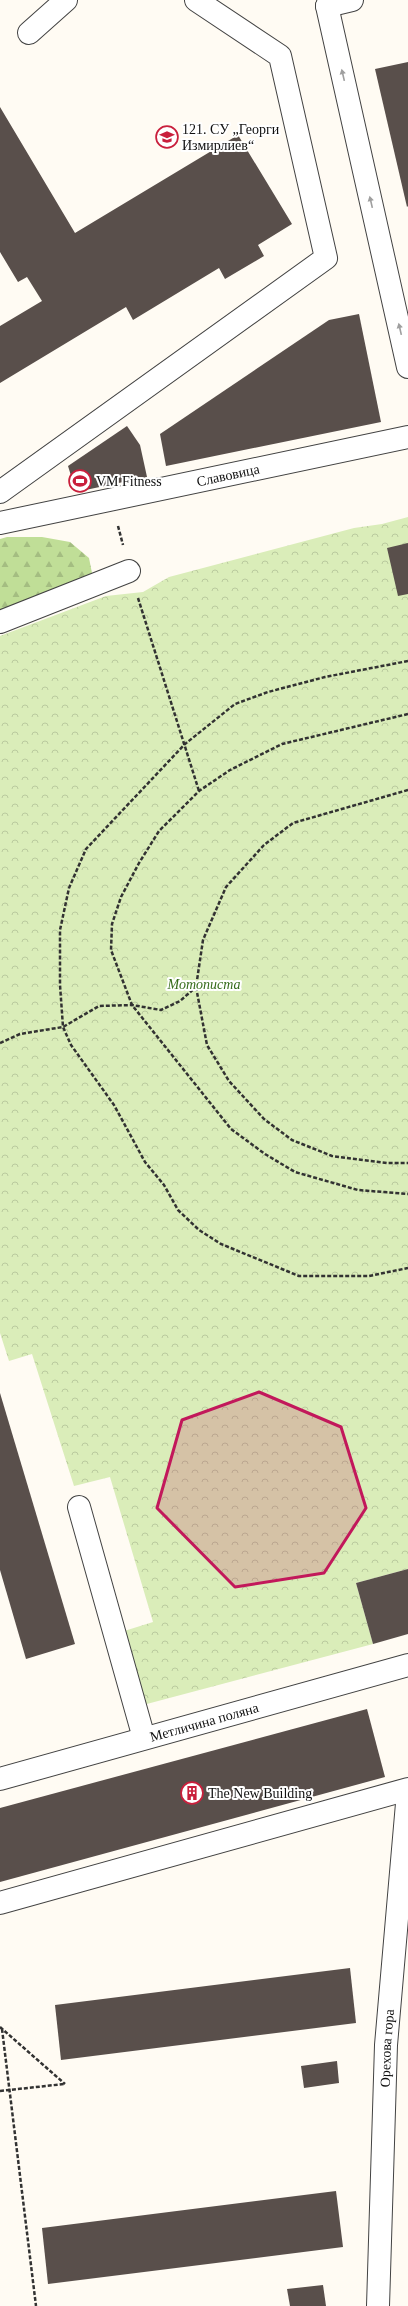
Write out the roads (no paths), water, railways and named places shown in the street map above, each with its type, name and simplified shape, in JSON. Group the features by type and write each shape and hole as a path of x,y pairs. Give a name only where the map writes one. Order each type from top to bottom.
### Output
{"street":[{"path":"29,34 66,0"},
{"path":"0,492 326,258 280,56 196,0"},
{"path":"352,0 323,3 408,367"},
{"name":"Славовица","path":"0,523 112,501 408,437"},
{"path":"0,622 129,571"},
{"path":"79,1507 144,1738"},
{"name":"Метличина поляна","path":"0,1779 408,1665"},
{"path":"0,1903 408,1791"},
{"name":"Орехова гора","path":"378,2306 386,2045 408,1791"}],"place":[{"name":"121. СУ „Георги Измирлиев“","path":"167,137"},
{"name":"VM Fitness","path":"80,481"},
{"name":"The New Building","path":"192,1793"}],"park label":[{"name":"Мотописта","path":"204,984"}]}
